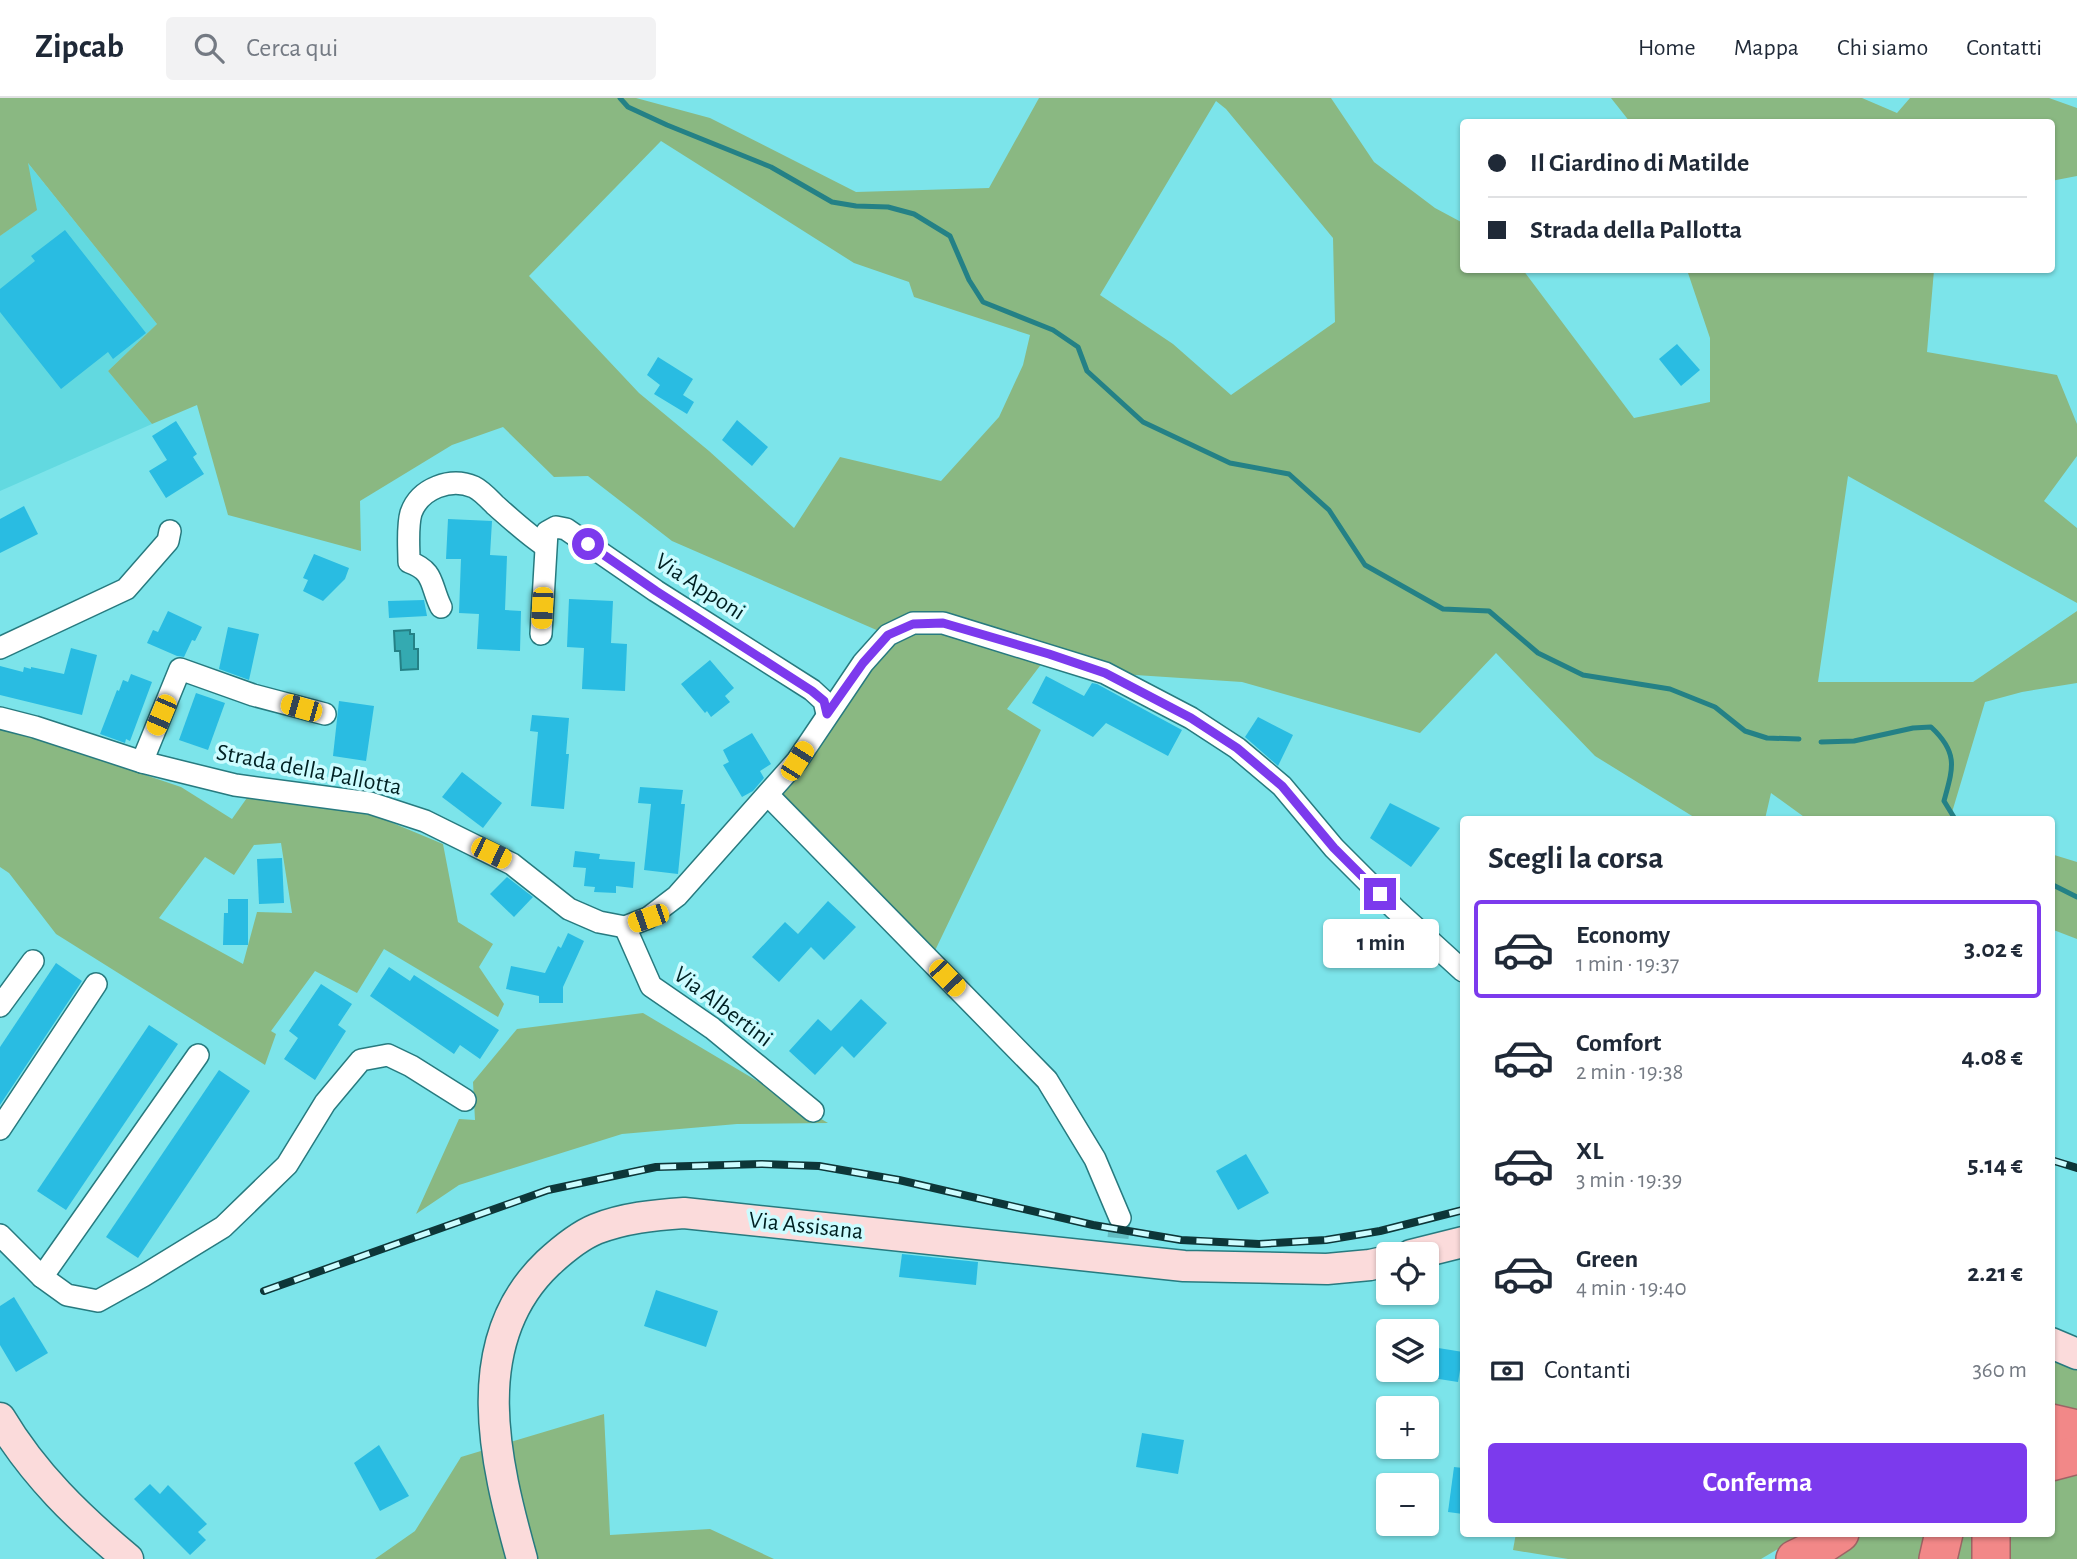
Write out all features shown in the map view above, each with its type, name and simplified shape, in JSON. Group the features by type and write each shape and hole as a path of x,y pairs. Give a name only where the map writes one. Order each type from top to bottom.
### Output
{"highway":[{"path":"2055,1424 2077,1429"},
{"path":"2055,1445 2077,1447"},
{"path":"2055,1461 2077,1455"},
{"path":"1795,1559 1834,1537"},
{"path":"1938,1559 1943,1537"},
{"path":"1991,1559 1992,1537"}],"main road":[{"name":"Via Assisana","path":"522,1559 505,1498 495,1433 497,1361 505,1327 530,1281 557,1255 594,1230 641,1217 684,1213 1117,1238 1184,1266 1288,1270 1376,1263"},
{"path":"1439,1248 1460,1243"},
{"path":"2055,1345 2077,1354"},
{"path":"0,1418 18,1448 81,1520 128,1559"}],"street":[{"path":"441,607 430,575 423,567 409,562 411,512 426,493 440,485 459,483 476,488 545,546 541,634"},
{"name":"Via Apponi","path":"545,546 547,532 556,527 566,529 656,591 812,691 824,701 827,714"},
{"path":"0,648 126,589 167,541 170,531"},
{"path":"625,927 648,918 677,896 797,761 863,663 888,635 913,624 943,623 1105,673 1191,718 1237,748 1282,786 1334,848 1460,968"},
{"path":"142,761 180,669 253,695 325,714"},
{"name":"Strada della Pallotta","path":"0,718 142,761 235,785 370,803 425,821 512,864 569,909 598,922 625,927"},
{"path":"768,794 1047,1080 1095,1159 1117,1238"},
{"name":"Via Albertini","path":"625,927 651,986 712,1028 813,1111"},
{"path":"0,1006 33,961"},
{"path":"0,1129 96,984"},
{"path":"41,1277 198,1055"},
{"path":"0,1235 41,1277 67,1295 98,1301 223,1227 287,1165 325,1103 361,1060 388,1055 411,1066 465,1100"}],"shaded area":[{"path":"27,162 157,324 108,371 152,424 0,491 0,236 36,210"},
{"path":"410,630 410,634 414,634 414,649 418,649 418,669 401,670 400,651 395,651 394,631"}],"green space":[{"path":"0,98 636,98 710,118 856,192 989,188 1039,98 1331,98 1374,162 1435,208 1460,221 1460,273 1525,273 1634,418 1710,402 1710,338 1688,273 1934,273 1927,352 2057,375 2077,424 2077,456 2044,501 2077,528 2077,603 1848,476 1818,682 1973,682 2077,611 2077,683 2022,692 1985,702 1951,816 1803,816 1771,793 1766,816 1692,816 1595,756 1496,653 1420,733 1242,682 1105,673 1049,654 1007,709 1041,730 930,961 768,795 888,635 672,541 588,476 554,477 503,427 452,445 360,501 361,551 228,515 197,405 152,424 108,371 157,324 28,163 37,210 0,236","holes":["1216,101 1226,109 1333,238 1335,322 1231,395 1173,344 1100,295","661,141 854,263 909,282 914,297 1030,335 1023,365 999,417 941,481 840,457 794,528 709,451 639,393 529,276"]},
{"path":"1611,98 1862,98 1897,113 1910,98 2049,98 2077,108 2077,176 2055,180 2055,119 1628,119"},
{"path":"0,726 181,787 232,819 249,795 376,816 443,844 458,922 493,944 479,967 504,1004 498,1017 384,949 357,993 315,971 271,1031 276,1034 265,1065 56,934 9,873 0,867","holes":["281,843 292,913 257,912 243,964 159,918 205,857 234,875 254,845"]},
{"path":"2055,855 2077,862 2077,939 2055,931"},
{"path":"643,1013 828,1123 737,1124 622,1134 459,1185 416,1214 459,1119 475,1120 473,1082 517,1029"},
{"path":"2055,1358 2077,1367 2077,1415 2055,1411"},
{"path":"604,1414 610,1535 710,1529 774,1559 375,1559 415,1531 461,1457"},
{"path":"2077,1465 2077,1559 1996,1559 1997,1537 2055,1537 2055,1469"},
{"path":"1515,1537 1798,1537 1761,1559 1568,1559 1513,1550"},
{"path":"1850,1537 1931,1537 1928,1559 1814,1559"},
{"path":"1955,1537 1982,1537 1981,1559 1949,1559"}],"building":[{"path":"65,230 146,333 113,359 108,352 61,389 0,312 0,289 35,261 31,256"},
{"path":"1677,344 1700,370 1681,386 1659,359"},
{"path":"658,357 693,379 683,395 694,402 687,414 654,394 660,385 647,375"},
{"path":"737,420 768,447 752,466 722,440"},
{"path":"176,421 197,454 193,457 204,474 166,498 149,471 167,460 152,436"},
{"path":"24,506 38,534 0,553 0,519"},
{"path":"448,519 492,521 490,555 507,556 505,610 521,611 520,651 477,649 479,614 459,613 461,559 446,559"},
{"path":"314,554 349,568 345,579 323,601 303,591 308,580 303,578"},
{"path":"569,599 613,601 611,643 627,644 625,691 582,689 584,648 567,647"},
{"path":"424,600 427,616 389,618 388,601"},
{"path":"168,611 202,627 184,657 147,643 153,630 158,632"},
{"path":"228,627 259,634 249,680 219,669"},
{"path":"71,648 97,655 82,715 0,695 0,666 23,672 24,667 31,667 64,674"},
{"path":"710,660 734,688 725,696 730,702 711,717 681,684"},
{"path":"131,674 152,682 130,741 126,739 125,743 100,734 117,690 119,691 123,680 128,682"},
{"path":"1046,676 1084,696 1092,683 1097,684 1182,730 1168,756 1106,723 1093,737 1032,703"},
{"path":"196,693 225,703 208,750 179,740"},
{"path":"339,701 374,706 366,761 333,756"},
{"path":"532,715 569,718 564,809 531,806 538,732 530,731"},
{"path":"1258,717 1293,735 1278,766 1245,737"},
{"path":"752,733 771,764 760,771 764,778 753,791 742,797 723,765 729,762 723,750"},
{"path":"462,772 502,803 483,828 442,797"},
{"path":"640,787 683,790 681,804 685,804 678,874 644,870 651,804 638,803"},
{"path":"1390,803 1440,828 1411,867 1370,838"},
{"path":"575,851 600,854 599,859 635,862 633,888 616,886 616,893 594,892 595,887 584,886 586,868 573,867"},
{"path":"282,858 284,903 259,904 257,859"},
{"path":"507,877 533,897 514,917 490,894"},
{"path":"228,899 248,899 248,945 223,945 224,913 228,913"},
{"path":"828,901 856,927 824,960 811,947 779,982 752,957 785,922 798,934"},
{"path":"568,933 584,941 563,987 563,1003 539,1003 539,996 506,989 511,966 545,973 558,946 561,948"},
{"path":"56,963 82,981 0,1105 0,1047"},
{"path":"389,967 410,981 414,975 499,1030 480,1059 460,1045 454,1054 370,996"},
{"path":"321,984 352,1004 338,1025 346,1031 315,1080 284,1059 298,1038 289,1031"},
{"path":"861,999 887,1023 854,1058 842,1046 815,1075 789,1051 818,1019 831,1031"},
{"path":"149,1025 178,1044 66,1210 37,1191"},
{"path":"219,1070 250,1091 138,1258 106,1237"},
{"path":"1246,1154 1269,1193 1238,1210 1216,1171"},
{"path":"902,1254 978,1262 976,1285 899,1277"},
{"path":"656,1290 718,1311 706,1347 644,1326"},
{"path":"14,1297 48,1353 16,1372 0,1345 0,1306"},
{"path":"1439,1348 1460,1352 1458,1382 1439,1379"},
{"path":"1142,1433 1184,1440 1178,1474 1136,1467"},
{"path":"379,1445 409,1496 380,1511 354,1463"},
{"path":"1454,1467 1460,1468 1460,1514 1448,1512"},
{"path":"150,1484 160,1494 168,1485 207,1524 198,1532 206,1540 190,1555 134,1499"}],"waterway":[{"path":"620,98 628,107 771,167 832,202 888,207 914,214 950,236 969,280 983,302 1053,330 1078,347 1087,371 1143,422 1230,463 1289,474 1329,510 1365,565 1443,609 1489,611 1538,653 1583,675 1670,689 1715,707 1745,731 1767,738 1799,739"},
{"path":"1821,742 1854,741 1913,728 1931,727 1950,753 1950,779 1944,801 1953,816"},
{"path":"2055,886 2077,897"}],"tunnel":[{"path":"1118,1238 1120,1218"}],"railway":[{"path":"2055,1161 2077,1168"},
{"path":"264,1291 548,1190 656,1167 761,1164 819,1166 899,1180 1093,1225 1181,1240 1259,1244 1326,1240 1380,1231 1460,1211"}],"route":[{"path":"588,544 812,691 824,701 827,714 863,663 888,635 913,624 943,623 1105,673 1191,718 1237,748 1282,786 1334,848 1380,894"}]}
